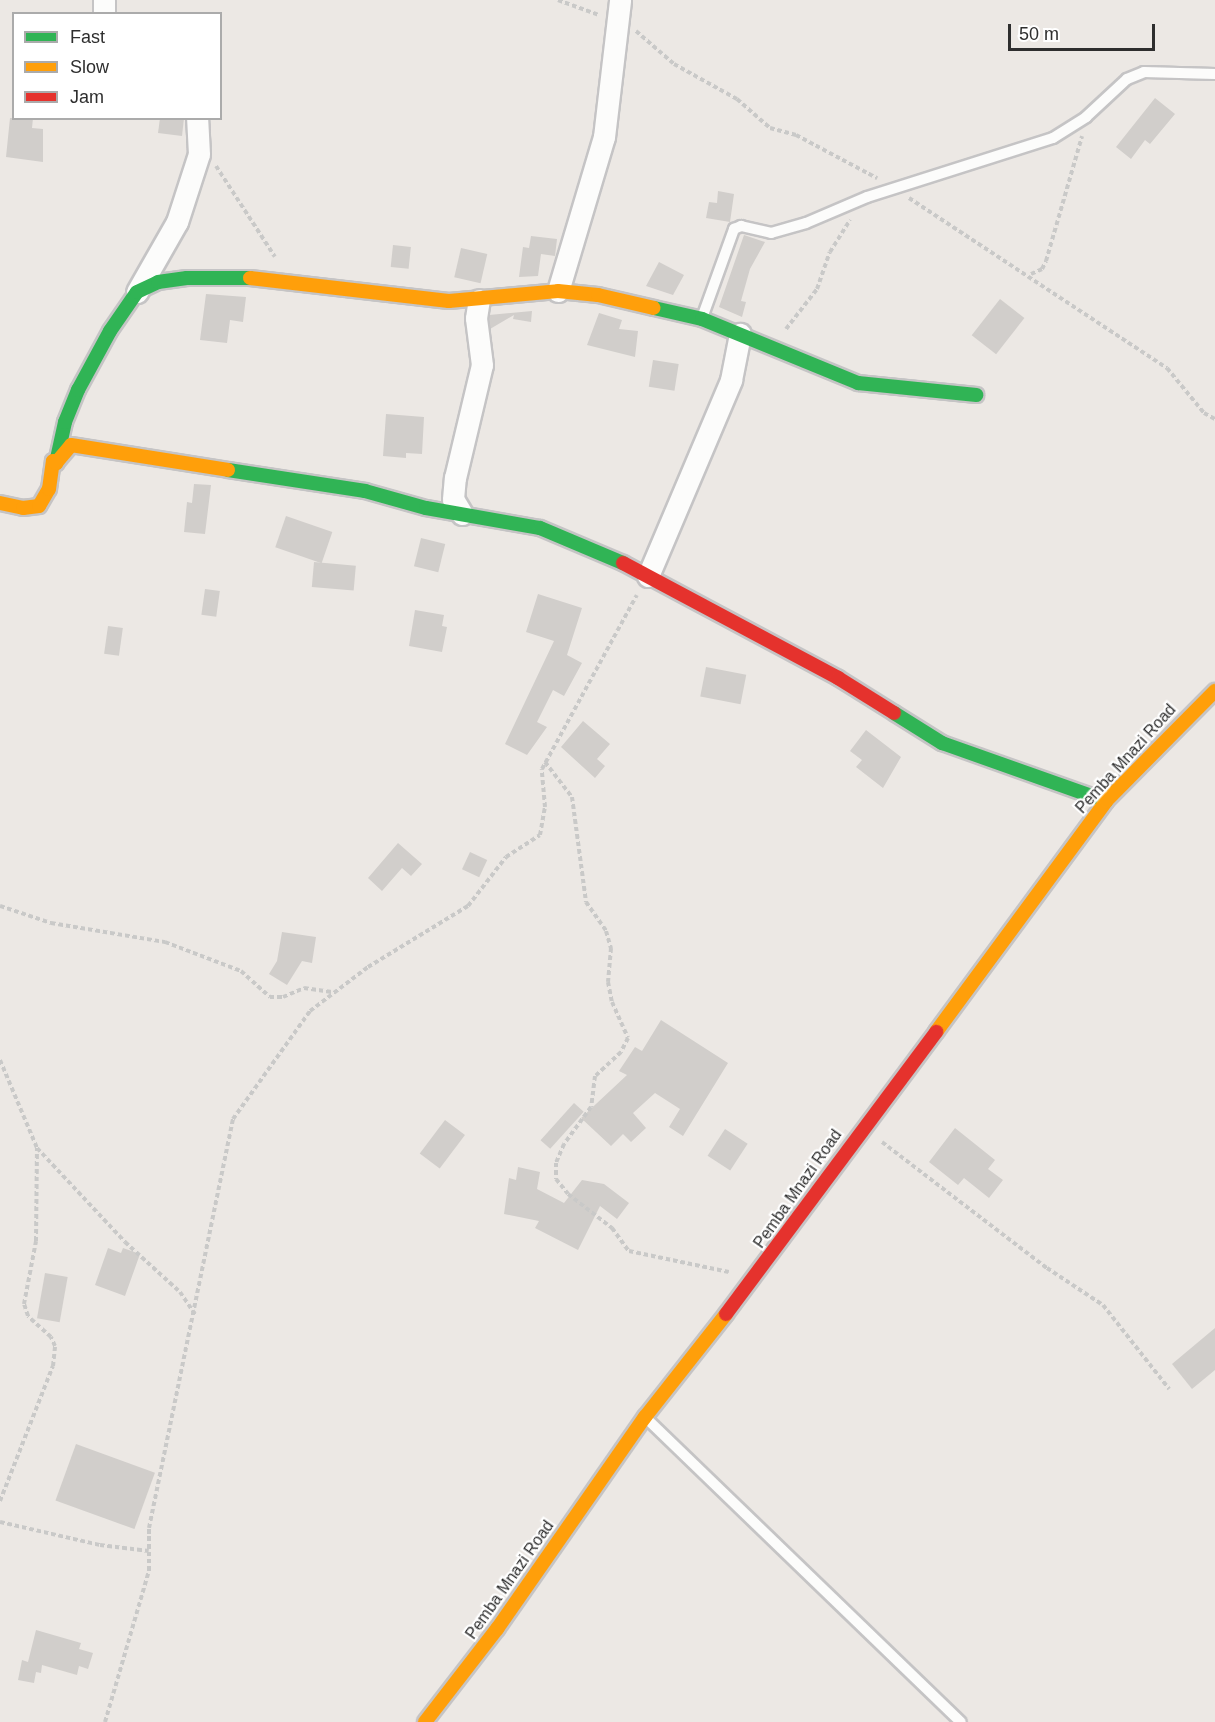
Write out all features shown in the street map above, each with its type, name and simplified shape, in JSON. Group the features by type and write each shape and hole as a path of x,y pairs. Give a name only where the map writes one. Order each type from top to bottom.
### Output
{"street":[{"path":"558,291 604,137 620,0"},
{"path":"56,463 65,422 78,390 110,331 177,222 199,154 196,120"},
{"path":"136,292 158,282 233,276 288,285 353,287 448,301 479,300 497,294 558,291 618,299 702,318 770,344 858,383 976,395"},
{"path":"462,514 453,499 455,478 482,365 476,318 479,300"},
{"path":"648,576 731,380 740,334"},
{"path":"0,503 23,508 39,506 49,489 53,461 56,463 71,446 365,491 462,514 540,528 648,576 838,678 942,743 1106,801"},
{"name":"Pemba Mnazi Road","path":"425,1722 497,1629 645,1417 756,1276 863,1126 1106,801 1215,691"}],"lane":[{"path":"702,318 734,229 741,226 771,233 832,214 861,199 1053,138 1086,117 1126,79 1144,72 1215,74"},
{"path":"645,1417 961,1722"}],"path":[{"path":"558,0 617,22 650,39 674,64 730,93 770,128 826,149 895,189 1030,275 1167,368 1204,413 1215,419"},
{"path":"1030,275 1042,269 1046,261 1086,117"},
{"path":"199,154 221,169 269,245 288,285"},
{"path":"770,344 803,310 861,199"},
{"path":"105,1722 149,1571 149,1528 195,1314 233,1119 296,1029 332,992 468,906 506,856 540,835 544,827 540,787 545,762 648,576"},
{"path":"545,762 572,797 586,902 606,930 611,948 608,982 612,1002 628,1038 621,1052 595,1076 591,1107 564,1144 556,1163 556,1179 568,1194 612,1228 629,1251 756,1276"},
{"path":"0,906 51,923 165,942 242,971 270,997 283,997 304,988 332,992"},
{"path":"0,1060 37,1148 125,1242 180,1292 195,1314"},
{"path":"863,1126 1047,1268 1103,1305 1169,1389"},
{"path":"0,1501 45,1387 55,1346 51,1337 28,1316 24,1304 36,1241 37,1148"},
{"path":"0,1522 100,1545 149,1551"}],"building":[{"path":"1155,98 1175,114 1150,144 1145,140 1131,159 1116,147"},
{"path":"10,118 12,120 33,120 32,128 43,129 43,162 6,157"},
{"path":"160,120 184,120 182,136 158,133"},
{"path":"718,191 734,194 730,222 706,218 709,202 717,203"},
{"path":"744,235 765,242 750,269 741,301 746,302 742,317 719,307"},
{"path":"531,236 557,239 555,256 541,254 538,276 519,277 523,247 529,248"},
{"path":"393,245 411,247 409,269 391,267"},
{"path":"461,248 487,254 481,283 454,277"},
{"path":"659,262 684,275 673,295 646,286"},
{"path":"206,294 246,297 243,322 230,320 227,343 200,340"},
{"path":"1000,299 1024,318 996,354 972,335"},
{"path":"532,311 531,322 513,319 514,315 490,329 489,315"},
{"path":"599,313 622,320 619,329 638,331 635,357 587,345"},
{"path":"653,360 679,364 674,391 649,387"},
{"path":"386,414 424,417 422,454 406,453 406,458 383,456"},
{"path":"194,484 211,485 205,534 184,532 187,502 192,503"},
{"path":"286,516 332,532 322,563 275,547"},
{"path":"421,538 445,544 438,572 414,566"},
{"path":"314,562 356,566 354,591 312,587"},
{"path":"205,589 220,591 216,617 201,615"},
{"path":"538,594 582,608 567,655 582,663 564,696 553,690 537,722 547,727 527,755 505,744 554,641 526,632"},
{"path":"415,610 444,615 442,626 447,627 442,652 409,646"},
{"path":"108,626 123,628 119,656 104,654"},
{"path":"706,667 746,675 741,704 700,696"},
{"path":"583,721 610,744 597,759 605,766 595,778 561,747"},
{"path":"866,730 901,757 883,788 856,767 862,760 850,751"},
{"path":"398,843 422,864 411,876 402,868 382,891 368,878"},
{"path":"470,852 487,860 479,877 462,869"},
{"path":"282,932 316,937 312,963 302,961 287,985 269,974 277,961"},
{"path":"661,1020 728,1063 683,1136 669,1127 680,1109 655,1093 633,1113 646,1128 631,1142 623,1134 611,1146 581,1118 627,1075 619,1071 635,1047 642,1051"},
{"path":"574,1103 584,1112 550,1149 541,1140"},
{"path":"445,1120 465,1135 440,1169 420,1154"},
{"path":"955,1128 995,1160 988,1169 1003,1180 989,1198 964,1178 958,1185 929,1162"},
{"path":"725,1129 748,1144 730,1171 708,1156"},
{"path":"518,1167 540,1172 537,1189 564,1203 582,1180 604,1184 629,1203 617,1219 600,1206 578,1250 535,1228 539,1221 504,1214 509,1178 516,1180"},
{"path":"108,1248 121,1253 123,1248 140,1254 125,1296 95,1285"},
{"path":"45,1273 68,1277 60,1322 37,1318"},
{"path":"1215,1328 1215,1370 1192,1389 1172,1364"},
{"path":"76,1444 155,1473 134,1529 55,1500"},
{"path":"36,1630 81,1643 79,1649 93,1653 88,1669 79,1666 77,1675 42,1665 41,1673 36,1672 34,1683 18,1680 22,1660 28,1662"}],"traffic: fast":[{"path":"56,463 65,422 78,390 110,331 137,292 158,282 187,278 250,278"},
{"path":"654,308 702,319 858,383 976,395"},
{"path":"228,470 365,491 426,508 540,528 623,563"},
{"path":"894,713 942,743 1106,801"}],"traffic: slow":[{"path":"250,278 449,301 558,291 598,295 654,308"},
{"path":"0,503 23,508 39,506 49,489 53,461 56,463 71,445 228,470"},
{"path":"936,1032 1106,801 1215,691"},
{"path":"425,1722 497,1629 645,1417 726,1314"}],"traffic: jam":[{"path":"623,563 838,678 894,713"},
{"path":"726,1314 936,1032"}]}
